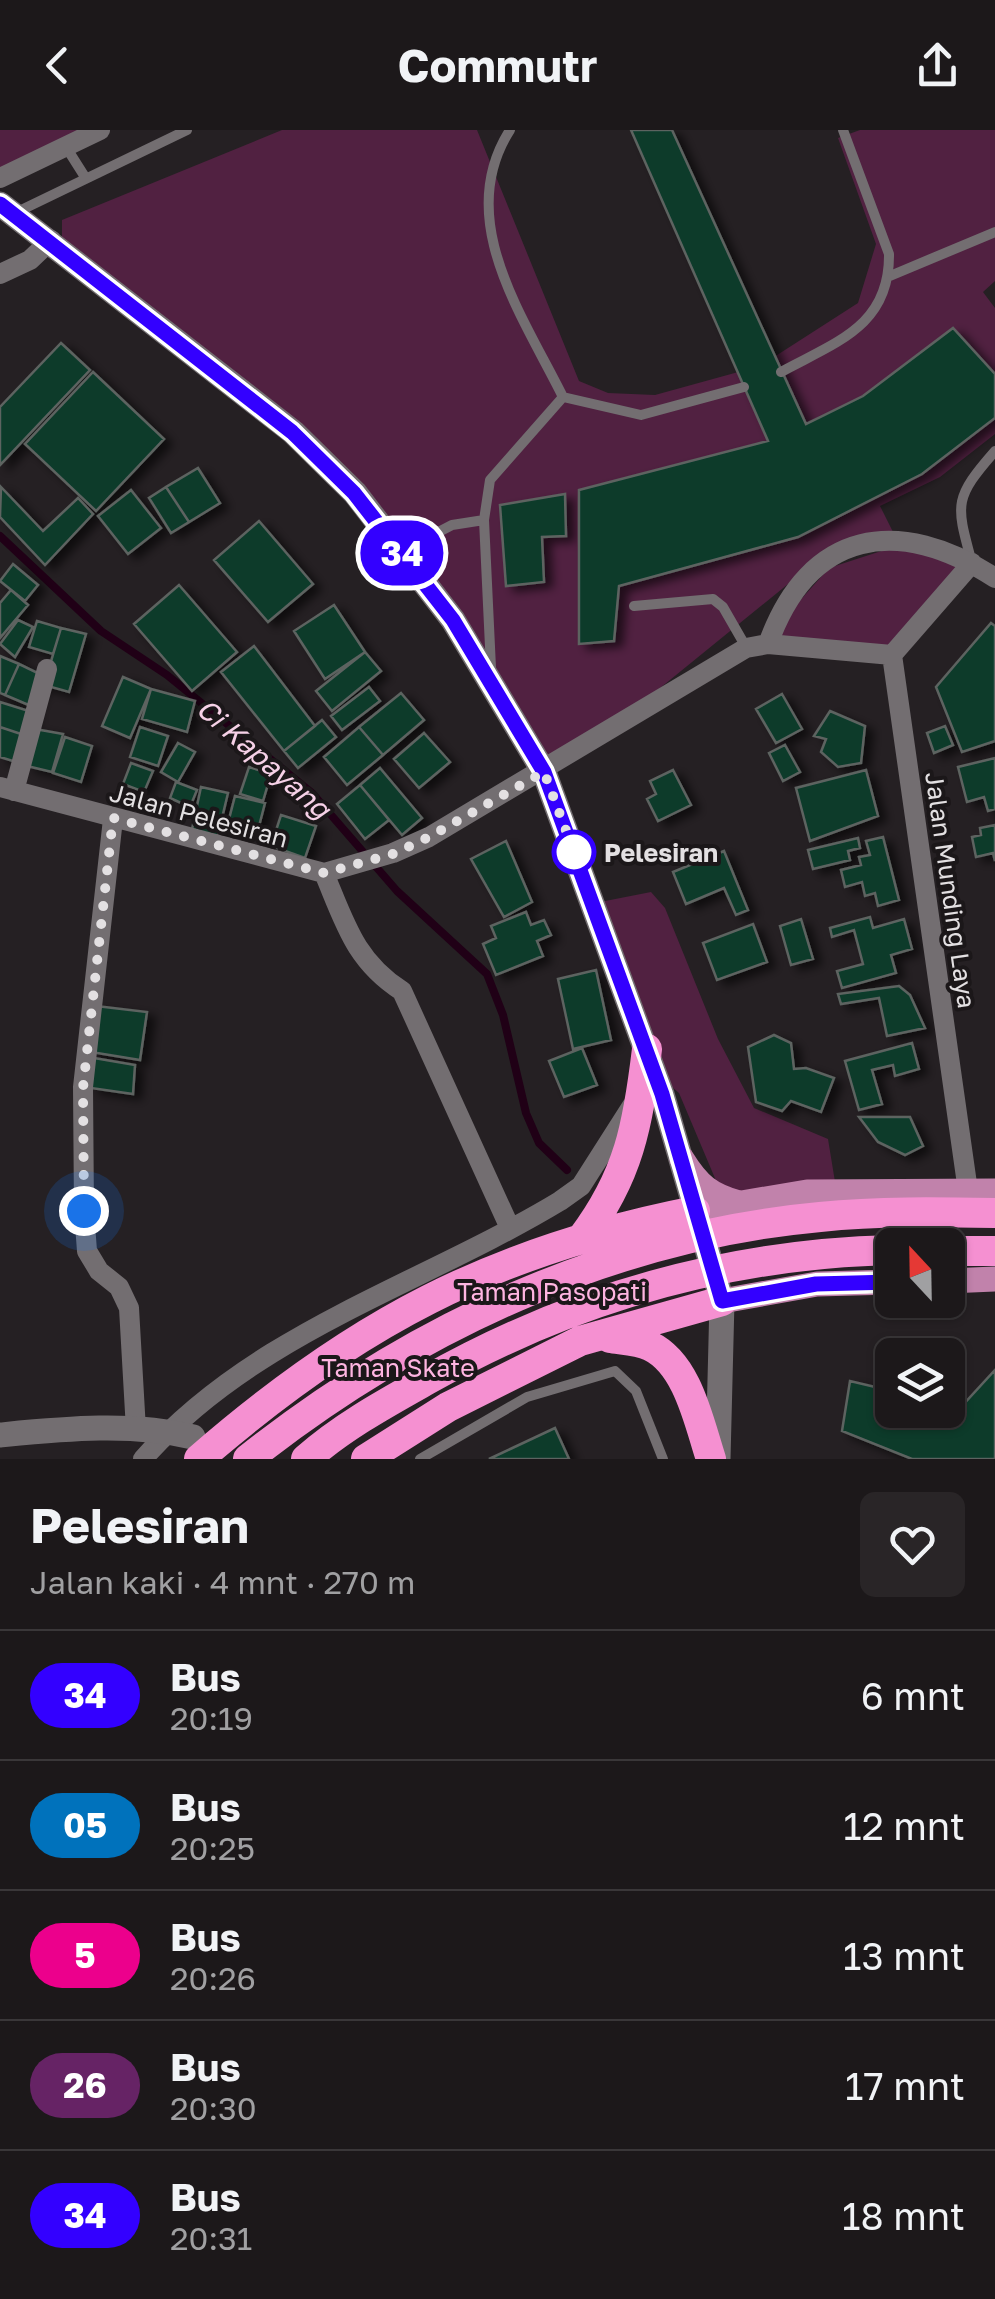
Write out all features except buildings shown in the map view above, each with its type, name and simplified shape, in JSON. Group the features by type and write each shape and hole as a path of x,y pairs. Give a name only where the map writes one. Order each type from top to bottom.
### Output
{"highway":[{"path":"582,1238 608,1203 627,1164 647,1049"},
{"path":"196,1448 383,1321 517,1241 582,1238 695,1211"},
{"path":"248,1459 381,1364 470,1316 593,1268 714,1234 817,1217 995,1213"},
{"path":"306,1459 372,1411 484,1348 592,1302 729,1265 814,1252 875,1250"},
{"path":"965,1250 995,1251"},
{"path":"366,1459 448,1406 589,1338 722,1301"},
{"path":"589,1338 652,1346 672,1366 689,1395 710,1459"}],"main road":[{"path":"7,209 292,432 354,493 493,681 544,772 647,1049 682,1159 722,1301 718,1459"},
{"path":"682,1159 696,1182 713,1196 739,1204"},
{"path":"695,1211 807,1192 995,1191"},
{"path":"965,1280 995,1279"},
{"path":"722,1301 816,1284 875,1282"},
{"path":"0,1435 77,1428 168,1431 196,1448"}],"street":[{"path":"0,178 100,130"},
{"path":"0,274 30,260 51,240"},
{"path":"768,644 781,609 802,579 832,556 866,543 903,539 940,546 995,578"},
{"path":"746,648 768,644 892,655 972,563"},
{"name":"Jalan Pelesiran","path":"7,789 324,873 386,856 429,837 544,772 746,648"},
{"name":"Jalan Munding Laya","path":"892,655 968,1191"},
{"path":"7,789 47,669"},
{"path":"113,818 83,1088 87,1250 99,1271 119,1287 129,1308 136,1430"},
{"path":"324,873 352,941 376,974 402,991 517,1241"},
{"path":"143,1459 168,1431 275,1352 339,1314 517,1241 580,1186 642,1092"}],"lane":[{"path":"7,209 187,130"},
{"path":"510,130 497,151 488,184 494,257 563,397"},
{"path":"781,372 851,334 881,306 890,276 889,254 843,130"},
{"path":"66,147 86,177"},
{"path":"890,276 995,232"},
{"path":"563,397 641,416 744,387"},
{"path":"493,681 484,520 490,480 563,397"},
{"path":"972,563 958,508 960,496 995,451"},
{"path":"401,552 452,525 484,520"},
{"path":"634,606 713,599 723,607 746,648"},
{"path":"420,1459 527,1398 615,1371 636,1391 663,1459"}],"shaded area":[{"path":"0,130 93,130 0,176"},
{"path":"282,130 477,130 579,381 608,393 655,395 760,366 858,303 876,244 838,138 860,130 995,130 995,281 983,292 995,308 995,434 940,477 880,506 895,536 820,558 558,771 305,427 62,239 62,220"},
{"path":"903,544 963,564 895,647 773,638 771,633 829,568"},
{"path":"651,892 665,908 718,1039 754,1108 828,1139 836,1188 725,1202 679,1093 660,1077 595,903"}],"waterway":[{"name":"Ci Kapayang","path":"0,536 101,631 167,675 312,793 397,891 487,974 503,1015 526,1113 539,1143 567,1170"}],"bus line":[{"name":"34","path":"0,204 51,240 292,432 354,493 453,620 524,732 544,772 662,1094 722,1301 816,1284 875,1282"}],"place":[{"name":"Pelesiran","path":"574,852"}],"route":[{"path":"84,1211 83,1088 113,818 324,873 393,854 544,772 576,857 574,852"}],"park label":[{"name":"Taman Pasopati","path":"552,1291"},
{"name":"Taman Skate","path":"398,1367"}]}
